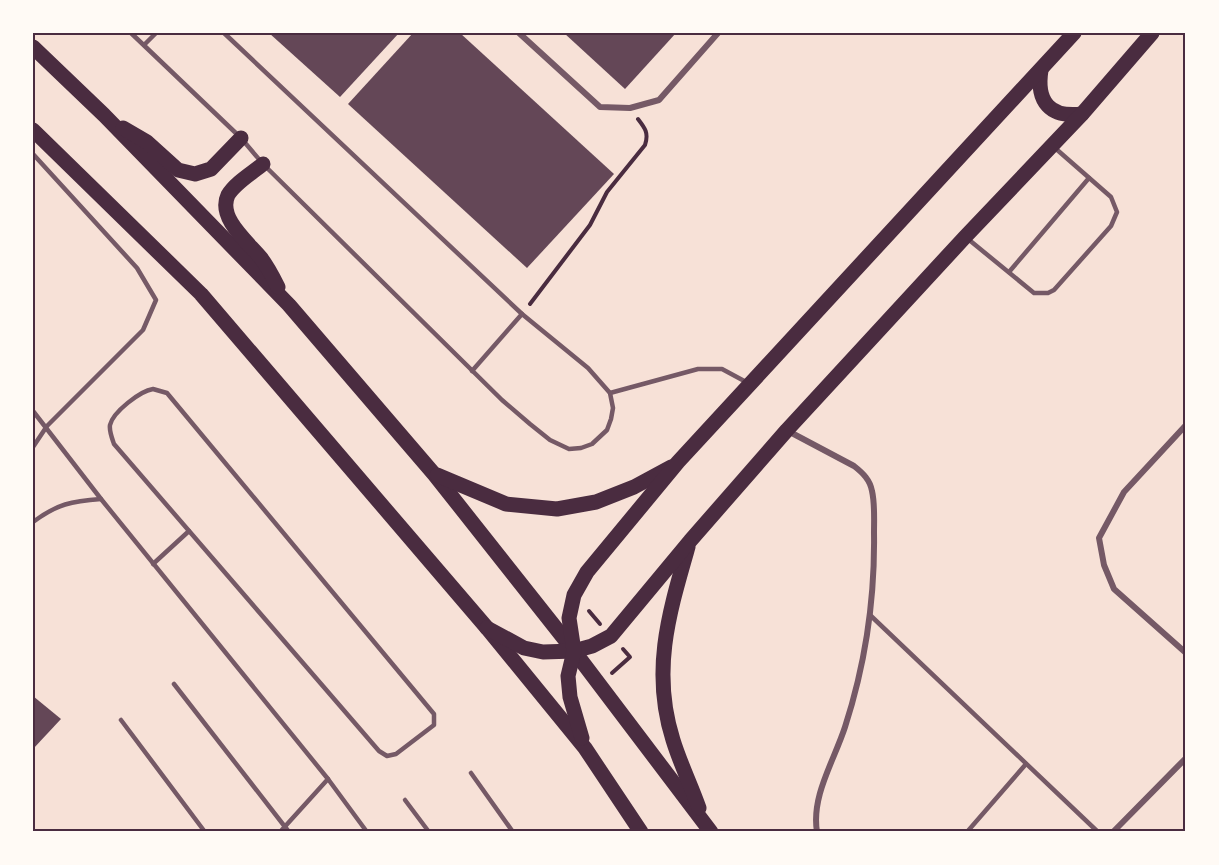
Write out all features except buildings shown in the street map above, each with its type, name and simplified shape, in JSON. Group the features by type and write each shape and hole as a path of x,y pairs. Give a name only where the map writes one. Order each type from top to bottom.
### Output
{"main road":[{"path":"585,748 575,721 568,676 574,651 569,618 574,595 587,572 678,462 1074,33"},
{"path":"487,628 524,648 543,652 574,651 592,646 611,636 787,430 965,237 1053,146 1152,33"},
{"path":"33,46 104,115 289,305 434,474 574,651 709,828"},
{"path":"1041,70 1038,85 1043,100 1053,110 1068,116 1082,114"},
{"path":"104,115 147,142 178,170 188,173 203,173 211,169 241,138"},
{"path":"33,130 201,294 487,628 585,748 641,832"},
{"path":"263,164 232,190 226,202 227,212 233,226 262,259 289,305"},
{"path":"434,474 506,504 557,509 596,502 634,487 678,462"},
{"path":"690,541 669,612 663,654 664,695 672,738 709,828"}],"street":[{"path":"519,33 600,107 630,108 659,100 718,33"},
{"path":"1186,425 1124,492 1099,538 1104,565 1114,589 1186,653"},
{"path":"787,430 854,466 868,481 873,501 874,558 870,615 860,672 848,717 818,801 815,822 817,832"},
{"path":"1113,832 1186,758"}],"lane":[{"path":"132,33 241,138 263,164 502,400 550,440 569,449 592,444 607,430 613,408 610,393 588,368 522,314 225,33"},
{"path":"144,45 156,33"},
{"path":"965,237 1034,292 1048,293 1054,290 1111,226 1116,212 1111,197 1053,146"},
{"path":"33,154 137,268 156,300 143,330 47,426 33,447"},
{"path":"1009,272 1089,178"},
{"path":"472,371 522,314"},
{"path":"610,393 698,369 722,369 750,384"},
{"path":"153,389 167,393 434,714 434,725 396,754 392,756 383,754 189,531 114,444 111,437 110,423 114,417 146,390 153,389"},
{"path":"33,411 153,564 328,779 367,832"},
{"path":"33,522 50,509 73,501 101,499"},
{"path":"153,564 189,531"},
{"path":"870,615 1098,832"},
{"path":"174,684 289,832"},
{"path":"121,720 205,832"},
{"path":"967,832 1026,764"},
{"path":"471,773 513,832"},
{"path":"280,832 328,779"},
{"path":"405,800 429,832"}],"path":[{"path":"522,314 590,225 606,192 645,145 646,129 630,108"}]}
